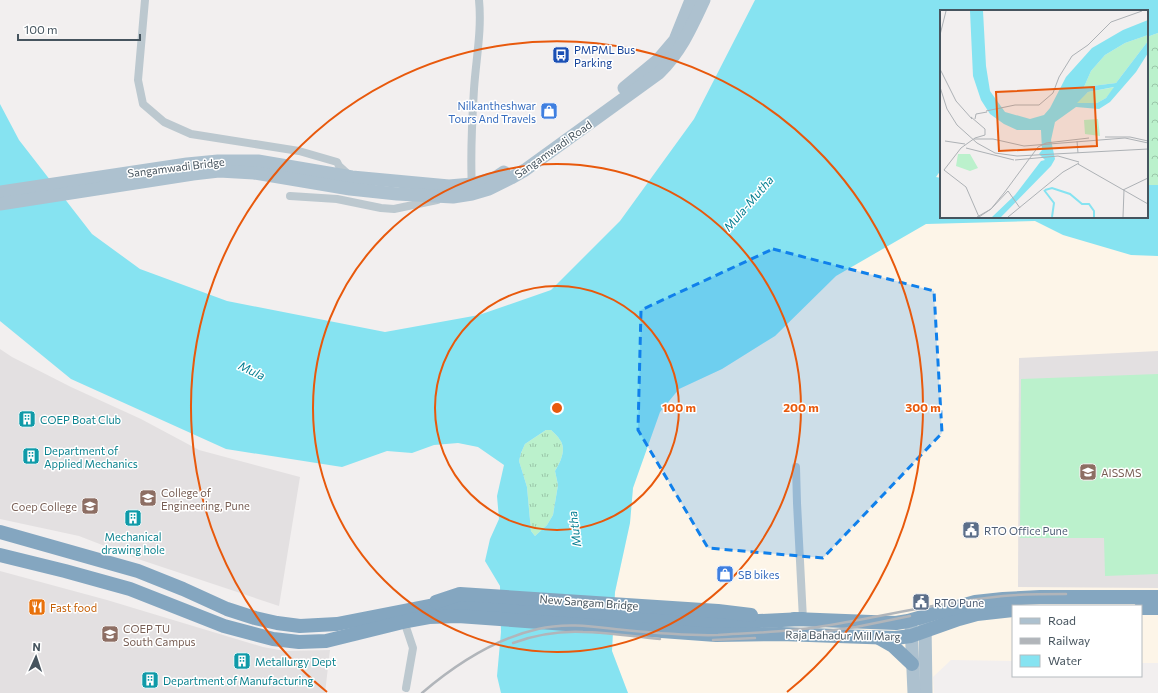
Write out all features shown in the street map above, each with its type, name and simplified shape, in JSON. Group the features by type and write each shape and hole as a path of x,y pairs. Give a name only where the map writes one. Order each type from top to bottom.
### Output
{"highway":[{"path":"0,532 138,572 255,618 300,626 337,624 429,606 437,601 459,605 717,623"},
{"path":"0,555 130,589 224,626 273,639 299,642 326,641 404,621 423,618 459,605"},
{"name":"Raja Bahadur Mill Marg","path":"717,623 782,618 896,623 911,621 975,602 1003,599 1040,597 1158,597"},
{"name":"New Sangam Bridge","path":"459,605 717,623"},
{"path":"1142,608 1158,608"},
{"name":"Raja Bahadur Mill Marg","path":"717,623 781,634 879,638 911,636 977,614 1012,610"},
{"name":"Raja Bahadur Mill Marg","path":"744,628 803,619"},
{"path":"879,638 893,646 912,664"}],"main road":[{"name":"Sangamwadi Road","path":"472,189 494,178 540,150 626,87 658,60 675,40 691,0"},
{"name":"Sangamwadi Road","path":"451,191 490,189 511,178 659,73 671,61 681,47 704,0"},
{"name":"Sangamwadi Bridge","path":"0,204 190,169 218,160 258,161 351,183 451,191"},
{"name":"Sangamwadi Bridge","path":"0,192 190,169"},
{"path":"925,616 926,693"},
{"path":"911,621 914,693"}],"street":[{"path":"145,0 138,80 143,104 164,122 191,134 299,151 337,162 351,183"},
{"path":"472,189 474,88 480,26 479,0"},
{"path":"290,196 337,199 381,208 394,209 409,206 451,191"},
{"path":"796,466 803,619"},
{"path":"404,621 412,648 406,688"}],"highlighted area":[{"path":"773,249 934,291 942,433 823,558 708,548 638,430 641,310"}],"shaded area":[{"path":"1158,0 1158,663 1142,663 1142,605 1012,605 1012,661 951,660 933,677 934,693 628,693 612,651 615,592 630,523 633,487 660,412 679,389 722,369 775,336 836,276 940,139 940,218 1148,218 1148,10"},
{"name":"College of Engineering, Pune","path":"0,349 12,357 71,387 141,419 199,450 300,477 279,606 141,560 79,536 0,519"},
{"name":"AISSMS","path":"1158,351 1158,588 1018,587 1019,358"},
{"name":"COEP TU South Campus","path":"0,571 107,600 263,647 285,651 330,650 325,693 0,693"}],"green space":[{"path":"1158,33 1158,185 1148,185 1148,37"},
{"name":"AISSMS","path":"1158,374 1158,574 1105,576 1104,538 1020,538 1021,379"},
{"path":"546,430 551,430 558,437 562,444 563,452 561,460 555,471 558,485 553,515 547,525 535,536 531,531 527,487 519,461 525,444"}],"water":[{"path":"755,0 1158,0 1158,33 1148,37 1148,10 940,10 940,171 936,177 940,178 940,218 1148,218 1148,185 1158,185 1158,256 1131,255 1063,235 1035,221 926,224 836,276 775,336 722,369 679,389 660,412 633,488 630,523 615,592 612,651 628,693 501,693 497,676 501,632 500,586 485,561 490,539 499,519 497,496 504,465 478,447 458,443 434,445 412,453 387,451 342,467 226,449 71,379 0,321 0,104 19,140 92,234 140,269 227,301 385,332 479,315 551,290 620,221 694,119","holes":["546,430 551,430 562,444 563,452 561,460 555,471 558,485 553,515 547,525 535,536 531,531 527,487 519,461 525,444"]}],"railway":[{"path":"422,693 448,672 491,646 522,633 549,627 571,625 695,635 768,632 818,627 933,606 1003,596 1066,594"},
{"path":"807,634 856,627 910,616"},
{"path":"513,643 548,634 565,632 602,633 660,639"},
{"path":"713,640 755,638"}],"place":[{"name":"PMPML Bus Parking","path":"561,55"},
{"name":"Nilkantheshwar Tours And Travels","path":"549,111"},
{"name":"COEP Boat Club","path":"27,419"},
{"name":"Department of Applied Mechanics","path":"31,456"},
{"name":"AISSMS","path":"1088,472"},
{"name":"College of Engineering, Pune","path":"148,498"},
{"name":"Coep College","path":"90,506"},
{"name":"Mechanical drawing hole","path":"133,518"},
{"name":"RTO Office Pune","path":"971,530"},
{"name":"SB bikes","path":"725,574"},
{"name":"RTO Pune","path":"921,602"},
{"name":"Fast food","path":"37,607"},
{"name":"COEP TU South Campus","path":"110,634"},
{"name":"Metallurgy Dept","path":"242,661"},
{"name":"Department of Manufacturing","path":"150,680"}],"water label":[{"name":"Mula-Mutha","path":"748,203"},
{"name":"Mula","path":"252,370"},
{"name":"Mutha","path":"574,529"}]}
